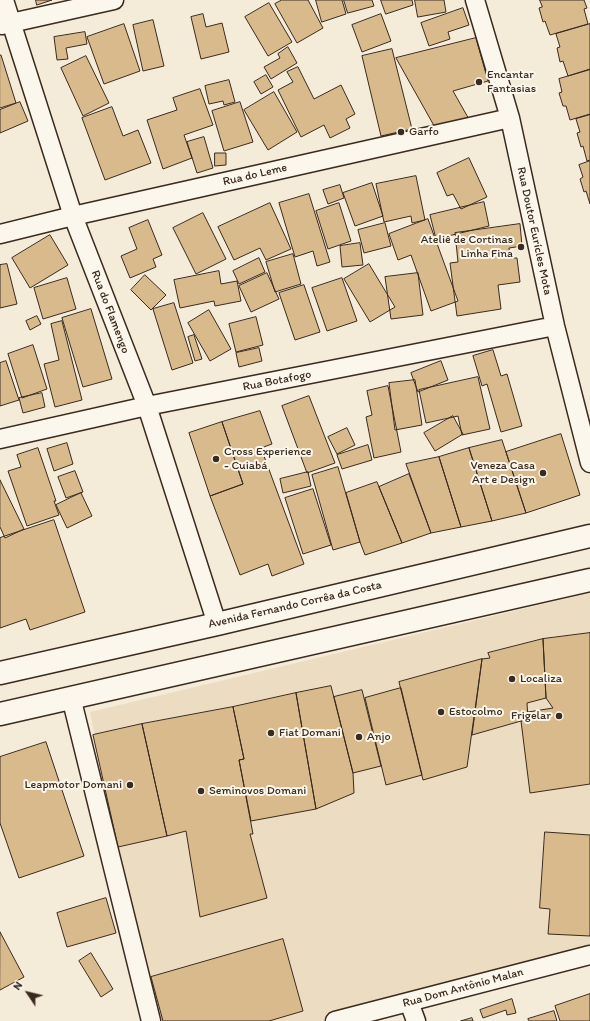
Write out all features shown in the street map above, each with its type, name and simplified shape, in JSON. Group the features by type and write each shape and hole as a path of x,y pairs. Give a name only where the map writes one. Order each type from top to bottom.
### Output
{"main road":[{"name":"Avenida Fernando Corrêa da Costa","path":"0,673 217,624 590,536"},
{"path":"0,714 590,580"}],"street":[{"name":"Rua do Flamengo","path":"4,0 6,24 73,216 147,406 217,624"},
{"path":"6,24 114,0"},
{"name":"Rua Doutor Eurícles Mota","path":"475,0 510,118 555,326 590,462"},
{"name":"Rua do Leme","path":"0,234 73,216 510,118"},
{"name":"Rua Botafogo","path":"0,439 147,406 555,326"},
{"path":"71,697 151,1021"},
{"name":"Rua Dom Antônio Malan","path":"335,1021 590,954"},
{"path":"409,1002 416,1021"}],"shaded area":[{"path":"590,593 590,951 325,1021 153,1021 90,712"}],"building":[{"path":"36,0 52,0 37,5"},
{"path":"282,0 308,0 323,28 297,43 275,4"},
{"path":"316,0 342,0 346,14 322,22"},
{"path":"344,0 372,0 374,6 348,13"},
{"path":"381,0 412,0 413,5 386,14"},
{"path":"415,0 444,0 446,12 418,17"},
{"path":"540,0 584,0 587,8 584,9 588,24 550,35 545,21 543,22 539,8 542,7"},
{"path":"269,3 292,42 268,56 245,17"},
{"path":"463,8 469,25 448,32 450,39 429,46 421,23"},
{"path":"203,14 206,27 222,23 229,52 201,59 191,17"},
{"path":"381,14 391,41 362,52 352,25"},
{"path":"153,20 164,66 143,71 133,25"},
{"path":"124,24 140,71 104,84 87,37"},
{"path":"590,24 590,69 568,76 563,61 560,62 557,48 560,47 556,34"},
{"path":"85,32 87,44 66,48 68,59 57,60 54,37"},
{"path":"476,38 488,81 453,91 470,121 437,131 396,58"},
{"path":"288,47 297,63 271,79 264,67 280,58 278,54"},
{"path":"392,49 412,129 381,136 362,56"},
{"path":"0,55 16,103 0,108"},
{"path":"86,56 109,103 83,116 61,68"},
{"path":"298,67 314,99 341,85 355,114 346,119 350,128 330,138 324,125 301,137 278,90 293,82 287,72"},
{"path":"590,70 590,114 570,120 566,106 563,106 559,93 562,92 559,79"},
{"path":"266,75 273,87 261,94 254,82"},
{"path":"229,80 235,102 224,105 223,101 209,104 205,86"},
{"path":"200,89 213,125 184,135 192,158 163,169 147,120 177,110 173,98"},
{"path":"274,92 297,132 268,150 244,110"},
{"path":"20,102 28,121 0,133 0,110"},
{"path":"240,102 253,142 224,151 212,111"},
{"path":"112,107 123,136 138,130 151,163 105,180 82,118"},
{"path":"590,115 590,160 587,161 583,146 581,147 577,133 580,132 576,119"},
{"path":"204,137 213,168 197,173 187,142"},
{"path":"215,153 226,153 226,165 215,166"},
{"path":"469,158 487,197 461,209 453,194 447,196 437,173"},
{"path":"590,161 590,204 580,179 583,177 579,165"},
{"path":"416,176 425,220 412,223 411,216 384,222 376,184"},
{"path":"372,183 383,216 355,226 343,193"},
{"path":"340,185 344,198 328,204 323,190"},
{"path":"309,194 330,262 317,266 313,251 295,257 279,203"},
{"path":"484,202 489,226 436,239 430,215"},
{"path":"270,203 291,249 266,260 260,248 234,260 218,227"},
{"path":"339,203 351,241 328,249 316,211"},
{"path":"203,213 226,259 196,274 173,228"},
{"path":"428,219 458,301 431,311 411,255 398,260 389,234"},
{"path":"148,220 162,255 153,259 156,267 130,278 121,256 137,249 129,228"},
{"path":"385,223 391,246 364,253 358,230"},
{"path":"520,224 522,246 509,248 510,258 517,258 520,282 498,285 501,309 457,316 450,263 458,262 455,233"},
{"path":"50,235 68,265 30,288 12,258"},
{"path":"360,243 363,265 342,267 340,246"},
{"path":"293,254 301,284 275,292 266,262"},
{"path":"259,258 265,272 239,284 233,271"},
{"path":"7,264 17,304 0,308 0,265"},
{"path":"369,264 395,307 370,322 344,279"},
{"path":"219,271 221,284 237,281 241,301 215,306 214,301 180,308 174,280"},
{"path":"267,273 279,299 251,312 239,286"},
{"path":"418,273 423,315 391,319 385,277"},
{"path":"145,275 166,295 151,310 131,290"},
{"path":"67,278 76,309 43,319 34,288"},
{"path":"342,278 357,321 327,331 312,288"},
{"path":"304,285 320,332 295,340 279,293"},
{"path":"174,303 193,363 172,370 153,309"},
{"path":"91,309 112,379 83,387 62,318"},
{"path":"209,310 231,349 210,361 188,323"},
{"path":"37,316 41,324 30,330 26,321"},
{"path":"256,317 263,345 236,352 229,324"},
{"path":"62,321 82,400 55,407 44,364 59,360 51,324"},
{"path":"194,335 202,359 195,361 188,337"},
{"path":"33,345 47,389 22,398 8,354"},
{"path":"259,348 262,361 239,367 236,353"},
{"path":"493,350 501,376 507,374 522,426 501,432 487,384 482,386 473,356"},
{"path":"6,361 19,400 0,406 0,363"},
{"path":"441,361 448,380 418,392 411,373"},
{"path":"478,377 490,429 462,435 458,416 426,423 419,390"},
{"path":"415,380 422,425 395,430 389,383"},
{"path":"388,386 401,452 374,458 366,417 372,415 367,391"},
{"path":"42,393 45,407 23,413 19,398"},
{"path":"309,396 335,463 307,473 282,406"},
{"path":"260,411 272,444 261,448 304,564 272,576 268,564 240,575 210,496 243,484 222,422"},
{"path":"453,416 463,434 435,451 424,433"},
{"name":"Cross Experience - Cuiabá","path":"222,422 243,484 210,496 189,433"},
{"path":"347,428 355,445 337,454 328,437"},
{"name":"Veneza Casa Art e Design","path":"561,434 580,495 526,513 506,452"},
{"path":"502,440 526,513 492,521 469,448"},
{"path":"67,443 73,464 54,471 47,449"},
{"path":"368,445 372,460 342,469 337,455"},
{"path":"38,448 56,501 54,501 59,515 27,526 8,471 21,467 17,455"},
{"path":"469,448 492,521 461,527 439,457"},
{"path":"439,457 461,527 431,533 406,464"},
{"path":"338,467 360,542 333,550 312,475"},
{"path":"75,471 83,492 66,498 58,477"},
{"path":"308,472 311,486 283,493 280,479"},
{"path":"409,474 431,533 402,543 379,487"},
{"path":"0,480 24,529 5,538 0,527"},
{"path":"377,482 402,543 365,555 346,493"},
{"path":"313,489 331,545 303,554 285,498"},
{"path":"81,493 92,516 67,528 56,505"},
{"path":"54,520 85,612 30,630 26,619 0,628 0,538"},
{"name":"Frigelar","path":"590,633 590,784 530,793 521,721 528,719 528,712 553,708 546,698 543,639"},
{"name":"Localiza","path":"543,639 546,698 527,703 528,719 472,735 482,659 490,658 488,653"},
{"name":"Estocolmo","path":"482,659 467,767 423,780 399,682"},
{"path":"331,686 353,773 354,793 316,809 296,693"},
{"path":"401,688 422,775 386,785 365,698"},
{"name":"Anjo","path":"362,690 381,766 353,773 334,697"},
{"name":"Fiat Domani","path":"296,693 316,809 251,821 239,760 244,759 233,707"},
{"name":"Seminovos Domani","path":"233,707 244,759 239,760 253,834 250,834 267,898 200,917 186,831 167,836 142,724"},
{"name":"Leapmotor Domani","path":"142,724 167,836 118,847 93,735"},
{"path":"46,742 84,856 19,878 0,823 0,757"},
{"path":"545,832 590,835 590,936 548,934 550,909 540,908"},
{"path":"106,898 116,933 67,947 57,913"},
{"path":"0,932 24,977 0,990"},
{"path":"283,939 303,1011 269,1021 163,1021 151,977"},
{"path":"91,953 113,989 101,997 79,961"},
{"path":"590,994 590,1021 560,1021 555,1006"},
{"path":"512,999 516,1013 507,1015 506,1010 483,1018 480,1010"},
{"path":"554,1011 557,1021 529,1021 528,1019"},
{"path":"472,1018 473,1021 461,1021"}],"place":[{"name":"Encantar Fantasias","path":"479,82"},
{"name":"Garfo","path":"401,132"},
{"name":"Ateliê de Cortinas Linha Fina","path":"521,247"},
{"name":"Cross Experience - Cuiabá","path":"216,459"},
{"name":"Veneza Casa Art e Design","path":"543,473"},
{"name":"Localiza","path":"512,679"},
{"name":"Estocolmo","path":"441,712"},
{"name":"Frigelar","path":"559,716"},
{"name":"Fiat Domani","path":"271,733"},
{"name":"Anjo","path":"359,737"},
{"name":"Leapmotor Domani","path":"130,785"},
{"name":"Seminovos Domani","path":"201,791"}]}
